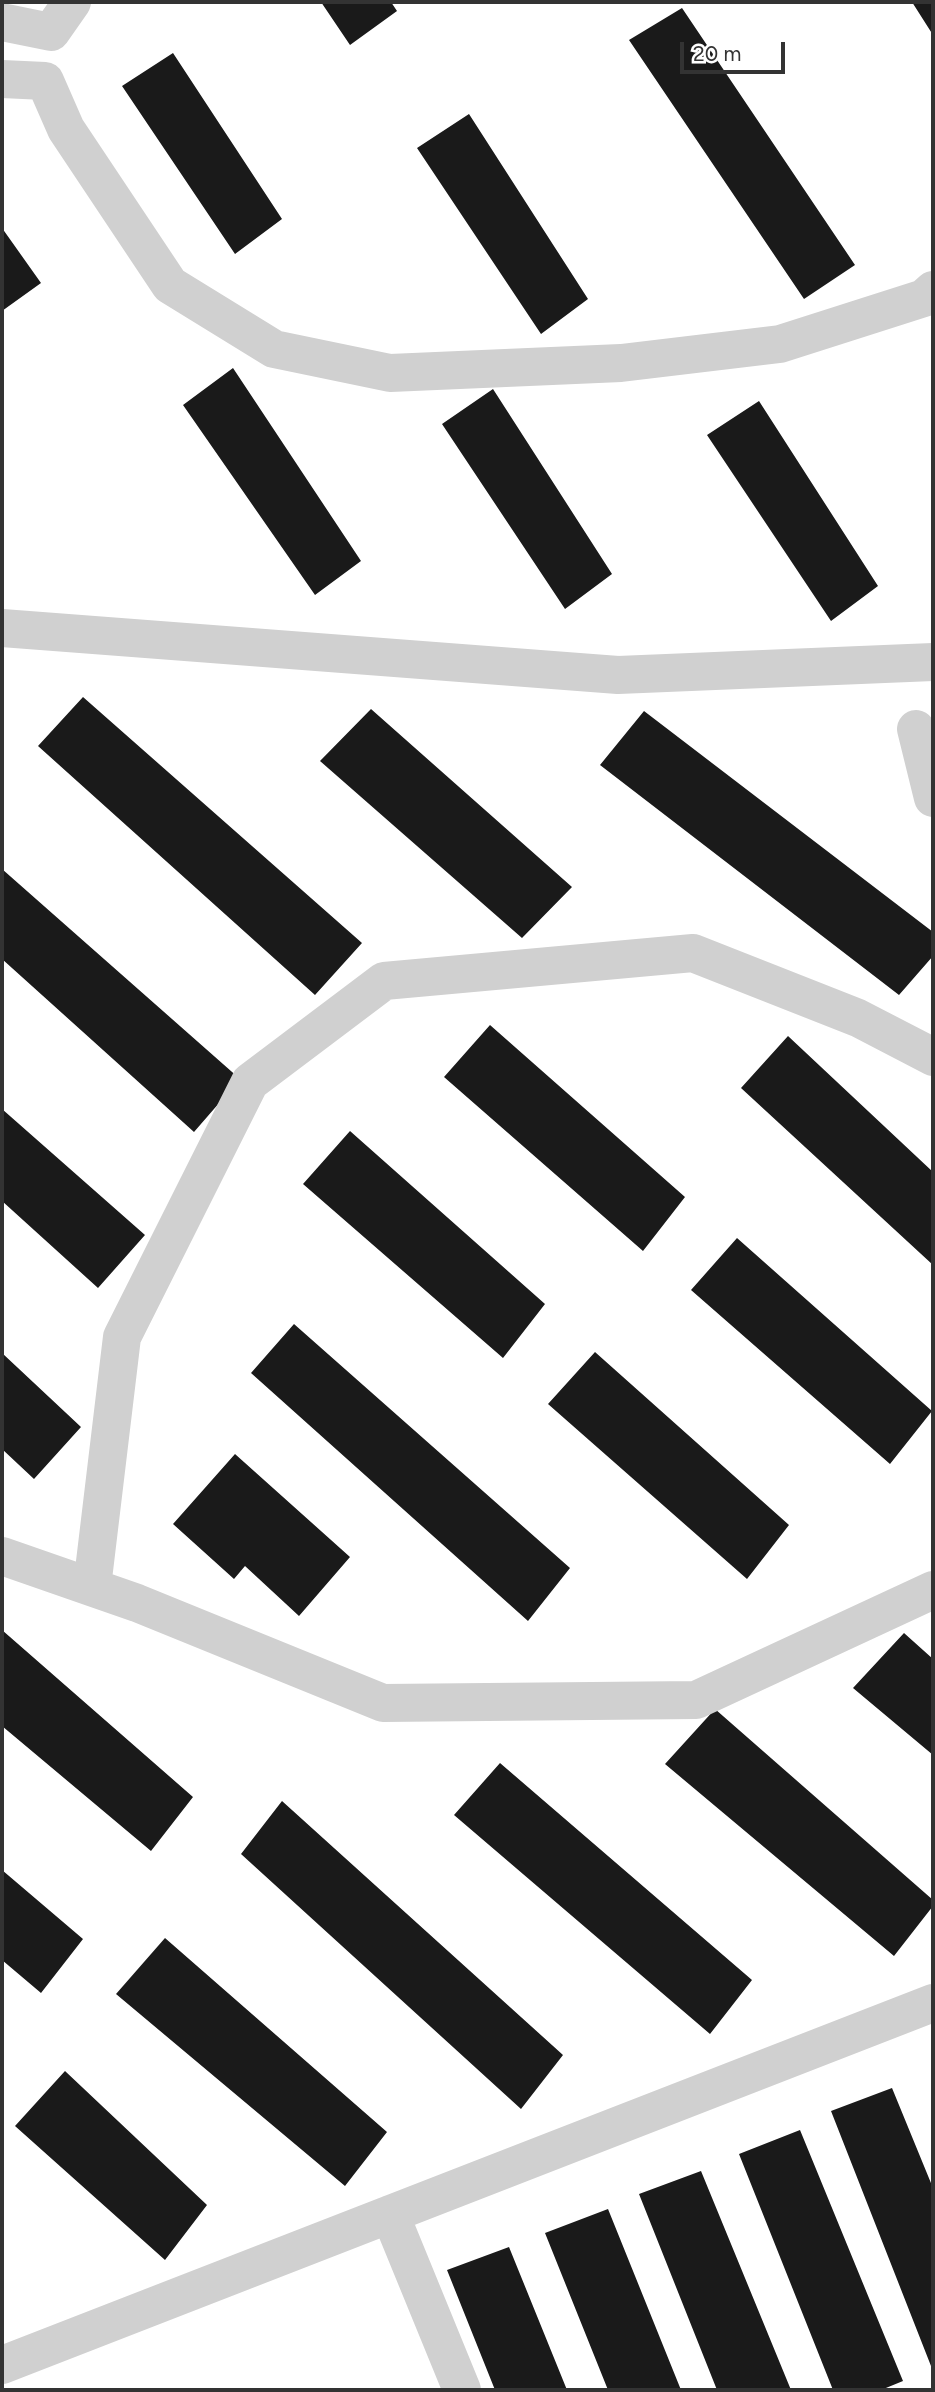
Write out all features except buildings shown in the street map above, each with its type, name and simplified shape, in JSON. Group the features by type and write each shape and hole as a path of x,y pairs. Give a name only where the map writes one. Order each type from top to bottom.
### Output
{"street":[{"path":"2,22 51,32 72,2"},
{"path":"2,79 45,81 66,129 170,285 274,349 390,373 621,363 780,344 924,298 933,290"},
{"path":"2,628 618,675 933,662"},
{"path":"916,729 933,798"},
{"path":"92,1587 122,1337 250,1082 384,981 693,953 858,1018 933,1057"},
{"path":"2,1556 137,1603 383,1703 696,1700 933,1590"},
{"path":"2,2365 933,2003"},
{"path":"390,2214 462,2390"}]}
